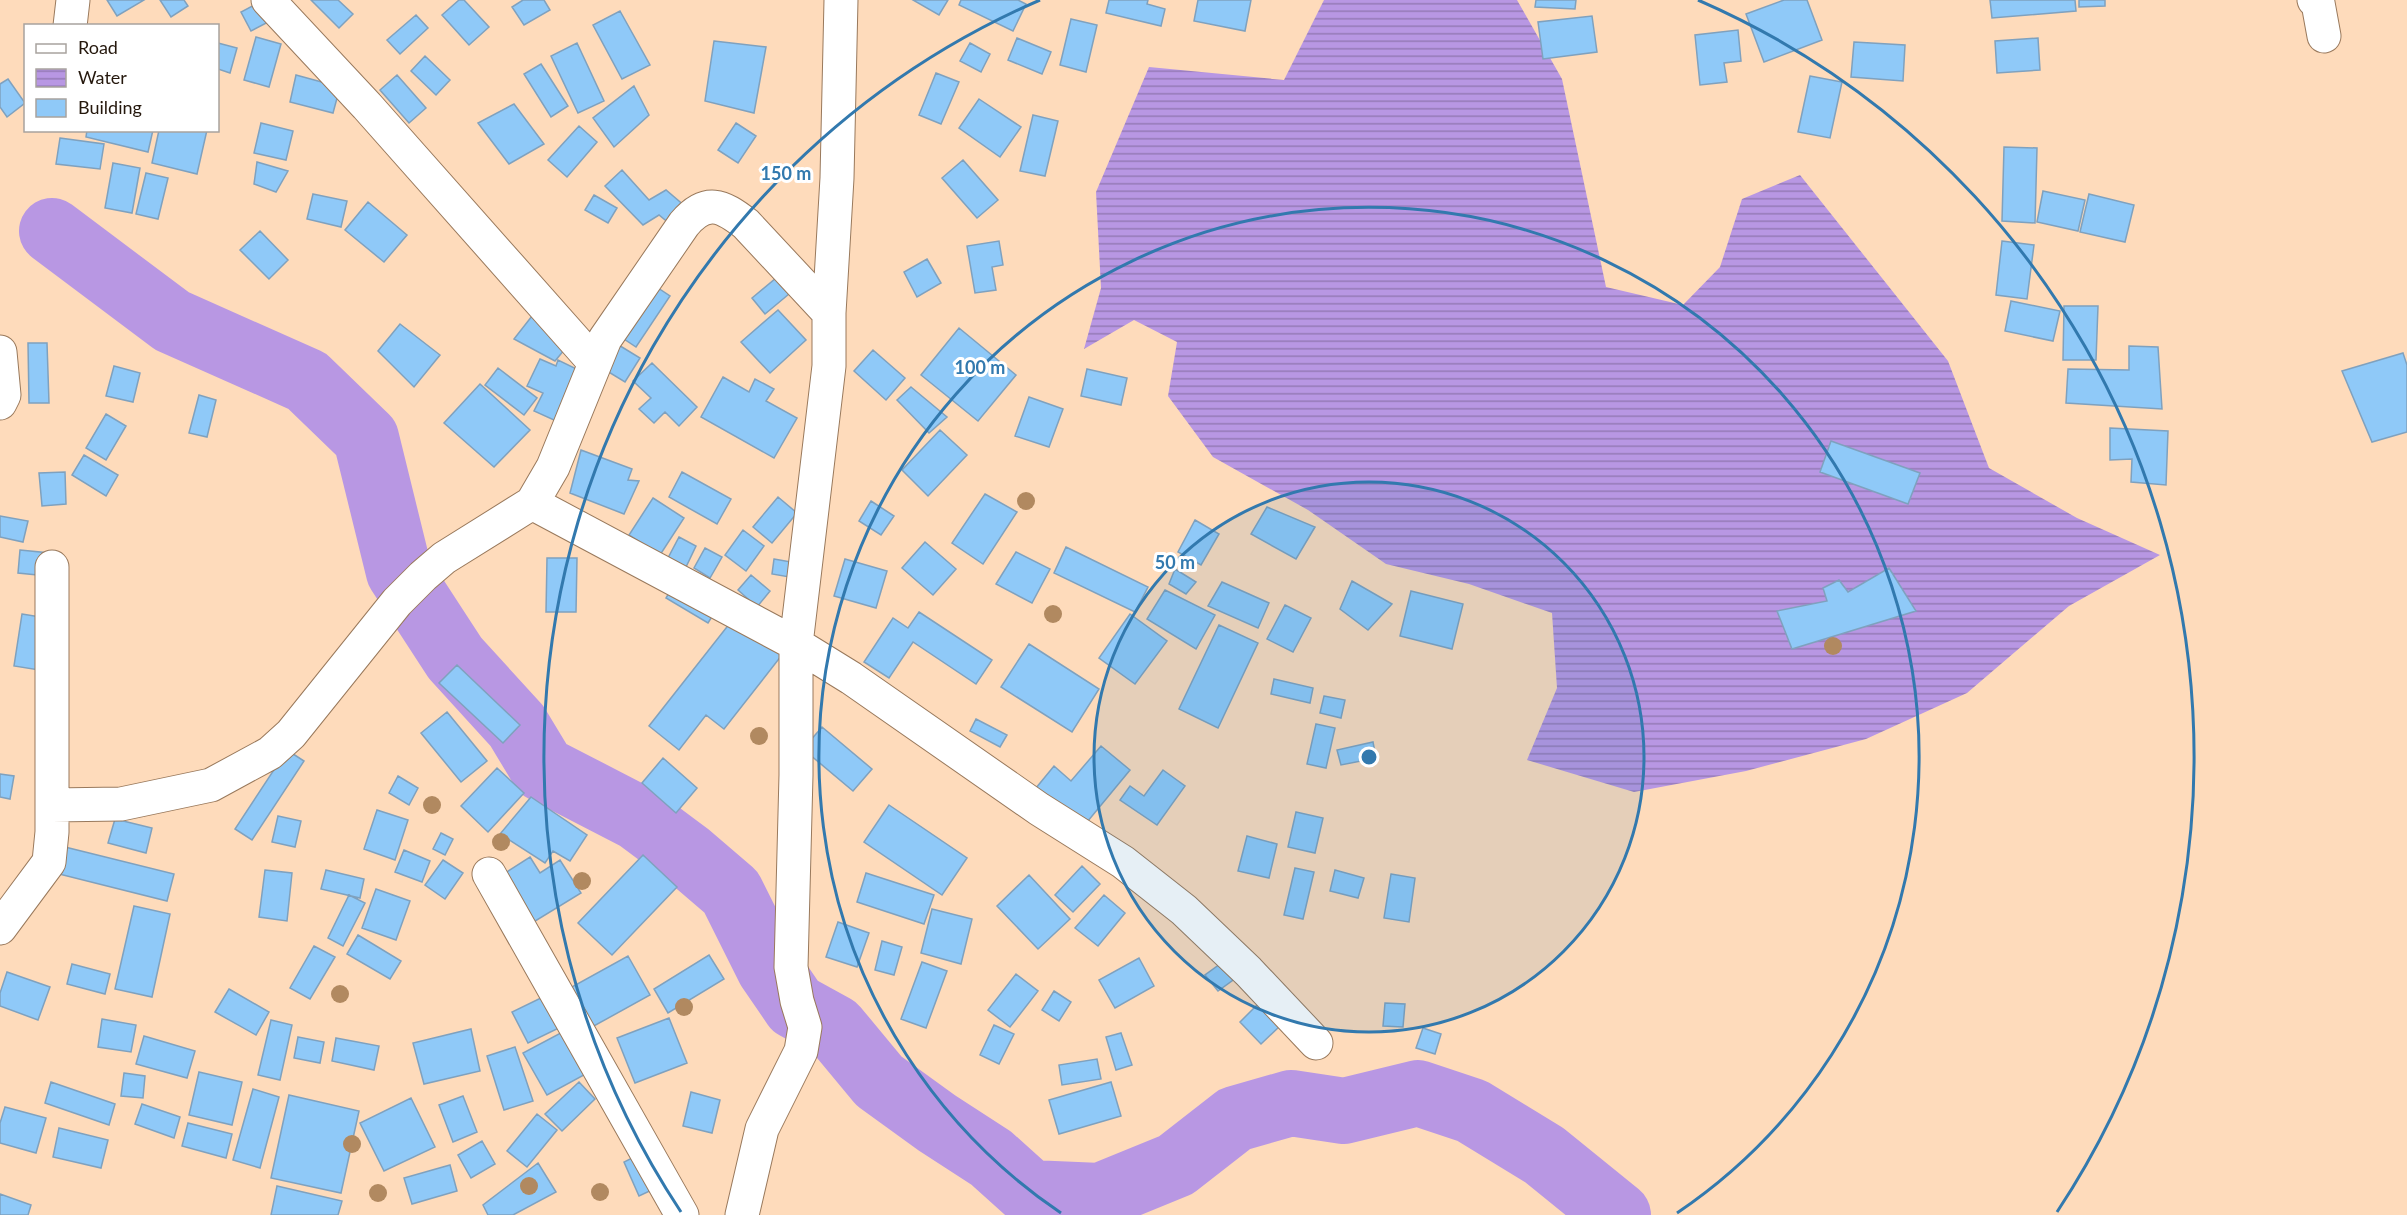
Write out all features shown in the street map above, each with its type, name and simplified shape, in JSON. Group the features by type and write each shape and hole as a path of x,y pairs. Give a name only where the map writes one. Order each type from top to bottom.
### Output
{"street":[{"path":"70,24 73,0"},
{"path":"268,0 367,106 594,362"},
{"path":"742,1215 762,1129 801,1051 805,1027 797,1001 791,967 796,786 796,644 829,366 829,313 837,178 842,0"},
{"path":"2314,0 2318,3 2324,36"},
{"path":"52,805 121,804 211,784 270,753 291,734 397,602 423,576 444,558 532,503 552,467 605,339 684,224 696,211 713,206 731,212 746,224 829,313"},
{"path":"0,352 4,395 0,403"},
{"path":"532,503 796,644 851,678 1040,809 1123,862 1184,910 1248,971 1316,1043"},
{"path":"0,928 49,862 52,805 52,567"},
{"path":"489,874 682,1215"}],"water":[{"path":"1324,0 1517,0 1562,79 1606,287 1683,305 1720,267 1742,199 1800,175 1948,361 1989,468 2077,518 2160,555 2069,606 1967,693 1866,739 1746,771 1634,792 1527,760 1557,688 1552,613 1469,584 1386,564 1308,510 1213,457 1168,396 1177,342 1134,320 1084,349 1101,288 1096,192 1149,67 1284,80"}],"building":[{"path":"107,0 144,0 117,16"},
{"path":"160,0 184,0 188,6 171,17"},
{"path":"264,0 274,19 251,31 241,12"},
{"path":"311,0 338,0 353,14 339,28"},
{"path":"459,0 464,0 489,27 469,45 442,15"},
{"path":"523,0 544,0 550,10 524,25 512,7"},
{"path":"913,0 948,0 939,15"},
{"path":"961,0 1018,0 1026,4 1013,31 959,5"},
{"path":"1109,0 1148,0 1147,4 1165,9 1161,26 1106,13"},
{"path":"1198,0 1251,0 1245,31 1194,21"},
{"path":"1536,0 1576,0 1575,9 1535,7"},
{"path":"1784,0 1807,0 1822,40 1764,62 1746,14"},
{"path":"1990,0 2075,0 2076,11 1992,18"},
{"path":"2079,0 2105,0 2105,6 2079,7"},
{"path":"620,11 650,65 622,79 593,25"},
{"path":"416,15 428,28 400,54 387,40"},
{"path":"1592,16 1597,52 1543,59 1538,22"},
{"path":"1071,19 1097,25 1086,72 1060,65"},
{"path":"1738,30 1741,61 1724,63 1727,82 1700,85 1695,35"},
{"path":"256,37 281,44 269,87 244,80"},
{"path":"1017,38 1051,52 1042,74 1008,60"},
{"path":"2038,38 2040,70 1997,73 1995,41"},
{"path":"714,41 766,47 754,113 705,101"},
{"path":"1854,42 1905,45 1903,81 1851,77"},
{"path":"219,43 237,48 230,73 219,69"},
{"path":"577,43 604,101 578,113 551,56"},
{"path":"970,43 990,54 981,72 960,61"},
{"path":"425,56 450,80 436,95 411,71"},
{"path":"541,64 568,106 551,117 524,74"},
{"path":"936,73 959,82 941,124 919,115"},
{"path":"296,75 340,87 333,113 290,102"},
{"path":"397,75 426,108 409,123 380,90"},
{"path":"1810,76 1842,82 1830,138 1798,132"},
{"path":"8,79 24,102 7,117 0,107 0,84"},
{"path":"634,86 649,115 614,147 593,118"},
{"path":"979,99 1021,127 1000,157 959,128"},
{"path":"514,104 544,144 509,164 478,123"},
{"path":"1033,115 1058,121 1045,176 1020,171"},
{"path":"261,123 293,131 286,160 254,153"},
{"path":"736,123 756,136 738,163 718,150"},
{"path":"579,126 597,142 567,177 548,160"},
{"path":"87,132 153,132 148,152 86,137"},
{"path":"159,132 207,132 197,174 152,163"},
{"path":"60,138 104,144 100,169 56,164"},
{"path":"2004,147 2037,148 2035,223 2002,221"},
{"path":"963,160 998,200 977,218 942,178"},
{"path":"257,162 288,171 276,192 254,184"},
{"path":"113,163 140,168 132,213 105,208"},
{"path":"622,170 649,200 666,190 686,207 670,224 659,215 643,225 605,186"},
{"path":"146,173 168,178 158,219 136,214"},
{"path":"2043,191 2085,200 2078,231 2037,222"},
{"path":"313,194 347,201 341,227 307,219"},
{"path":"2089,194 2134,205 2125,242 2080,232"},
{"path":"594,195 617,208 608,223 585,210"},
{"path":"368,202 407,235 384,262 345,230"},
{"path":"260,231 288,260 269,279 240,250"},
{"path":"999,241 1003,265 992,267 996,290 975,293 967,246"},
{"path":"2002,241 2034,245 2027,299 1996,295"},
{"path":"927,259 941,283 917,297 904,272"},
{"path":"782,273 795,289 765,314 752,298"},
{"path":"652,284 670,296 636,347 618,335"},
{"path":"2011,301 2060,311 2053,341 2005,331"},
{"path":"2064,306 2098,306 2096,360 2063,360"},
{"path":"778,310 806,340 770,373 741,342"},
{"path":"532,316 570,343 555,361 514,339"},
{"path":"400,324 440,355 414,387 378,351"},
{"path":"959,328 1016,375 978,421 921,375"},
{"path":"28,343 47,343 49,403 29,403"},
{"path":"617,344 640,358 625,382 602,368"},
{"path":"2129,346 2158,347 2162,409 2066,403 2068,369 2129,370"},
{"path":"873,350 905,378 886,400 854,371"},
{"path":"2403,353 2407,365 2407,432 2372,442 2342,371"},
{"path":"540,359 556,366 558,360 589,375 565,425 534,411 543,393 527,386"},
{"path":"652,363 697,407 679,426 665,412 654,423 639,409 651,398 633,381"},
{"path":"114,366 140,373 133,402 106,396"},
{"path":"498,368 537,398 524,415 485,385"},
{"path":"1087,369 1127,378 1121,405 1081,396"},
{"path":"723,377 749,392 755,379 774,389 766,401 797,418 774,458 701,417"},
{"path":"480,384 530,430 494,467 444,423"},
{"path":"911,387 947,417 929,433 897,400"},
{"path":"199,395 216,400 207,437 189,433"},
{"path":"1029,397 1063,409 1049,447 1015,436"},
{"path":"106,414 126,426 106,460 86,448"},
{"path":"2110,428 2168,431 2166,485 2131,482 2132,459 2110,460"},
{"path":"940,430 967,455 928,496 902,470"},
{"path":"1831,441 1920,473 1908,504 1820,472"},
{"path":"581,450 632,469 628,480 639,481 624,514 570,493"},
{"path":"84,455 118,475 106,496 72,475"},
{"path":"65,472 66,504 42,506 39,473"},
{"path":"682,472 731,499 717,524 669,497"},
{"path":"985,494 1017,512 983,564 952,543"},
{"path":"778,497 797,513 772,543 753,527"},
{"path":"653,498 684,518 660,555 629,535"},
{"path":"871,501 894,516 881,535 859,521"},
{"path":"1267,507 1315,527 1296,559 1251,534"},
{"path":"0,516 28,521 23,542 0,537"},
{"path":"1195,520 1219,534 1201,565 1178,552"},
{"path":"743,530 764,546 746,571 725,555"},
{"path":"679,537 696,546 686,567 668,558"},
{"path":"925,542 956,569 933,595 902,568"},
{"path":"1066,547 1148,587 1135,612 1054,573"},
{"path":"705,548 722,557 710,578 694,568"},
{"path":"20,550 50,553 47,576 18,573"},
{"path":"1016,552 1050,569 1032,603 996,584"},
{"path":"547,558 577,558 576,612 546,612"},
{"path":"774,559 797,563 795,578 772,574"},
{"path":"845,559 887,571 876,608 834,596"},
{"path":"1889,568 1916,611 1792,649 1777,611 1827,601 1823,588 1839,580 1848,592"},
{"path":"1175,569 1196,582 1186,594 1169,584"},
{"path":"681,573 723,599 708,623 666,598"},
{"path":"751,575 770,591 757,607 738,590"},
{"path":"1352,581 1392,604 1368,630 1340,609"},
{"path":"1222,582 1269,603 1258,628 1208,606"},
{"path":"1165,590 1215,615 1196,649 1147,619"},
{"path":"1411,591 1463,604 1452,649 1400,636"},
{"path":"1285,605 1311,618 1293,652 1267,639"},
{"path":"741,609 789,646 724,729 706,715 679,750 649,726"},
{"path":"919,612 992,660 976,684 913,642 889,678 864,662 893,618 908,628"},
{"path":"22,614 47,618 39,670 14,666"},
{"path":"1130,614 1167,641 1135,684 1099,658"},
{"path":"1219,625 1258,643 1218,728 1179,709"},
{"path":"1029,644 1099,689 1072,732 1001,687"},
{"path":"457,665 520,725 503,743 439,683"},
{"path":"1274,679 1313,688 1310,703 1271,694"},
{"path":"1324,696 1345,700 1341,718 1320,713"},
{"path":"447,712 487,761 461,782 421,733"},
{"path":"976,719 1007,735 1000,747 970,731"},
{"path":"1316,724 1335,728 1326,768 1307,764"},
{"path":"822,727 872,769 853,791 803,749"},
{"path":"1373,742 1376,758 1341,765 1337,750"},
{"path":"1101,746 1130,770 1083,827 1036,788 1054,766 1071,781"},
{"path":"287,750 304,761 252,840 235,829"},
{"path":"663,758 697,788 676,813 642,783"},
{"path":"497,768 524,793 488,832 461,806"},
{"path":"1163,770 1185,786 1157,825 1120,800 1130,786 1144,796"},
{"path":"0,774 14,776 10,799 0,797"},
{"path":"398,776 418,788 409,805 389,793"},
{"path":"531,797 587,835 570,861 553,851 545,863 500,834"},
{"path":"889,805 967,858 942,895 864,842"},
{"path":"377,810 408,820 395,860 364,849"},
{"path":"1296,812 1323,818 1315,853 1288,847"},
{"path":"278,816 301,821 295,847 272,842"},
{"path":"115,819 152,828 146,853 108,843"},
{"path":"441,833 453,839 445,855 433,849"},
{"path":"1247,836 1277,844 1269,878 1238,871"},
{"path":"65,847 174,874 167,901 59,874"},
{"path":"404,850 430,861 422,882 395,872"},
{"path":"643,855 677,887 612,955 578,923"},
{"path":"530,857 540,873 560,860 581,893 532,923 502,875"},
{"path":"443,860 463,873 445,899 425,885"},
{"path":"1082,866 1100,884 1073,912 1055,895"},
{"path":"1295,868 1314,872 1303,919 1284,915"},
{"path":"265,870 292,873 287,921 259,917"},
{"path":"326,870 364,879 360,898 321,889"},
{"path":"1335,870 1364,878 1358,898 1330,891"},
{"path":"866,873 934,895 924,924 857,902"},
{"path":"1391,874 1415,878 1409,922 1384,918"},
{"path":"1029,875 1070,919 1038,949 997,906"},
{"path":"376,889 410,901 396,940 362,928"},
{"path":"349,895 365,903 343,946 328,938"},
{"path":"1104,895 1125,913 1098,946 1075,928"},
{"path":"134,906 170,914 152,997 115,989"},
{"path":"932,909 972,919 961,964 921,953"},
{"path":"838,922 869,933 857,967 826,957"},
{"path":"358,935 401,961 390,979 347,954"},
{"path":"882,941 902,947 894,975 875,970"},
{"path":"314,946 335,957 310,999 290,988"},
{"path":"709,955 724,979 668,1013 654,989"},
{"path":"628,956 650,995 592,1027 570,988"},
{"path":"1139,958 1154,986 1115,1008 1099,980"},
{"path":"1227,959 1240,975 1218,991 1205,975"},
{"path":"922,962 947,971 926,1028 901,1019"},
{"path":"72,964 110,974 105,994 67,984"},
{"path":"7,972 50,987 38,1020 0,1006 0,993"},
{"path":"1016,974 1038,991 1010,1027 988,1010"},
{"path":"229,989 269,1012 256,1035 215,1012"},
{"path":"1054,991 1071,1002 1059,1021 1042,1010"},
{"path":"547,995 563,1026 528,1043 512,1012"},
{"path":"1259,1003 1281,1025 1261,1044 1240,1022"},
{"path":"1385,1003 1405,1004 1403,1027 1383,1026"},
{"path":"669,1018 687,1063 635,1083 617,1038"},
{"path":"102,1019 136,1025 131,1052 98,1047"},
{"path":"271,1020 292,1025 280,1080 258,1075"},
{"path":"994,1025 1014,1034 999,1064 980,1055"},
{"path":"572,1027 595,1069 547,1095 523,1053"},
{"path":"1423,1028 1441,1034 1435,1054 1416,1048"},
{"path":"471,1029 480,1071 424,1084 413,1043"},
{"path":"1121,1033 1132,1065 1116,1070 1106,1037"},
{"path":"144,1036 195,1051 187,1078 136,1064"},
{"path":"298,1037 324,1042 320,1063 294,1058"},
{"path":"336,1038 379,1046 374,1070 332,1061"},
{"path":"515,1047 533,1101 504,1110 487,1056"},
{"path":"1097,1059 1101,1079 1062,1085 1059,1065"},
{"path":"199,1072 242,1082 232,1125 189,1115"},
{"path":"124,1073 145,1076 143,1098 121,1096"},
{"path":"51,1082 115,1104 109,1125 45,1103"},
{"path":"579,1082 595,1099 562,1131 545,1114"},
{"path":"1111,1082 1121,1116 1059,1134 1049,1100"},
{"path":"253,1089 279,1097 260,1168 233,1160"},
{"path":"691,1092 720,1100 712,1133 683,1126"},
{"path":"289,1095 359,1111 341,1193 271,1178"},
{"path":"463,1096 477,1132 453,1142 439,1105"},
{"path":"411,1098 435,1147 384,1171 360,1123"},
{"path":"142,1104 180,1117 174,1138 135,1124"},
{"path":"5,1107 46,1118 36,1153 0,1143 0,1123"},
{"path":"537,1114 557,1130 527,1167 507,1151"},
{"path":"188,1123 232,1134 226,1158 182,1146"},
{"path":"59,1128 108,1140 101,1168 53,1157"},
{"path":"482,1141 495,1164 471,1178 458,1155"},
{"path":"652,1148 669,1182 639,1196 624,1162"},
{"path":"538,1163 556,1192 513,1215 488,1215 483,1205"},
{"path":"450,1165 457,1191 412,1204 404,1178"},
{"path":"277,1186 342,1201 338,1215 271,1215"},
{"path":"0,1194 31,1205 28,1215 0,1215"}],"waterway":[{"path":"52,231 172,321 307,381 366,438 399,572 455,658 517,726 543,769 638,818 689,856 731,892 769,968 795,1006 835,1028 879,1081 991,1158 1030,1193 1100,1196 1176,1165 1235,1119 1291,1103 1344,1111 1418,1093 1472,1111 1544,1155 1618,1215"}]}
